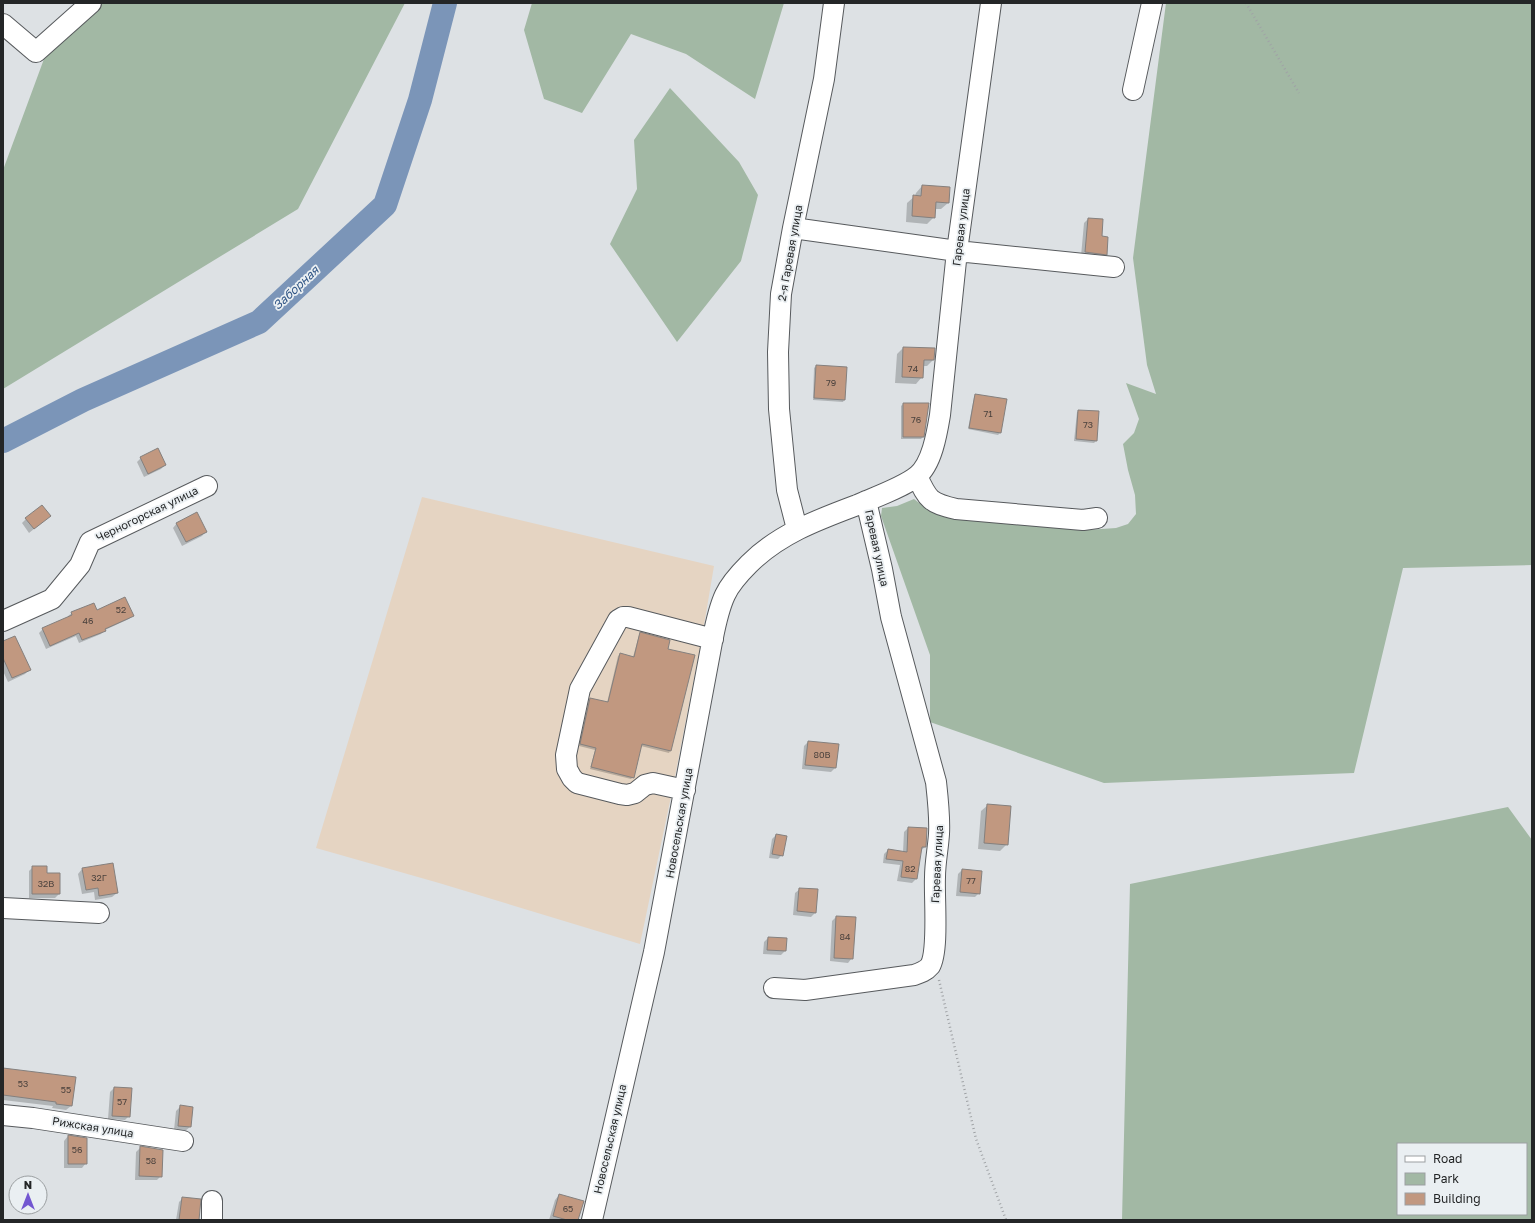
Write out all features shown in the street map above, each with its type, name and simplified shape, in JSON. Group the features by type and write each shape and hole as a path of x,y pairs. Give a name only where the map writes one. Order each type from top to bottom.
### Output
{"street":[{"path":"3,24 36,52 91,3"},
{"name":"2-я Гаревая улица","path":"797,529 787,490 779,409 778,352 781,294 824,79 834,3"},
{"name":"Гаревая улица","path":"933,956 935,877 939,834 939,804 936,782 891,617 882,569 866,501 888,492 917,476 925,466 936,436 940,415 957,251 991,3"},
{"path":"1133,90 1152,3"},
{"path":"793,228 957,251 1114,267"},
{"path":"917,476 926,495 932,502 956,510 1083,520 1097,518"},
{"name":"Черногорская улица","path":"3,621 52,599 80,565 90,542 207,486"},
{"name":"Новосельская улица","path":"592,1220 654,952 716,623 725,595 734,581 763,551 797,529 866,501"},
{"path":"685,790 653,783 645,784 635,793 627,795 588,786 572,778 567,769 566,755 580,689 618,620 623,617 628,617 713,639"},
{"path":"3,908 99,913"},
{"path":"774,988 805,990 914,975 925,971 930,965 933,956"},
{"name":"Рижская улица","path":"3,1115 182,1140"}],"path":[{"path":"1246,3 1299,94"},
{"path":"933,956 976,1139 1006,1220"}],"shaded area":[{"path":"422,497 714,566 673,787 640,944 439,883 316,848"}],"green space":[{"path":"88,3 405,3 298,209 3,389 3,170 51,40"},
{"path":"532,3 784,3 755,99 686,54 631,34 582,113 544,99 524,30"},
{"path":"1166,3 1532,3 1532,565 1403,568 1354,773 1104,783 930,722 930,655 881,516 882,508 897,506 914,499 923,506 958,519 1087,530 1116,528 1128,524 1136,514 1135,495 1123,444 1134,433 1139,419 1126,383 1156,394 1147,365 1133,258"},
{"path":"670,88 739,162 758,195 741,261 677,342 610,244 637,189 634,140"},
{"path":"1508,807 1532,840 1532,1220 1122,1220 1130,884"}],"building":[{"path":"922,185 950,187 949,203 936,202 935,218 912,216 913,195 921,196"},
{"path":"1088,218 1103,219 1102,236 1108,237 1107,255 1085,252"},
{"path":"903,347 935,348 934,360 924,360 923,378 902,377"},
{"path":"816,365 847,367 845,400 814,398"},
{"path":"975,394 1007,399 1001,433 969,428"},
{"path":"903,403 929,403 924,437 903,437"},
{"path":"1078,410 1099,411 1097,441 1076,439"},
{"path":"158,448 166,465 148,474 140,457"},
{"path":"42,505 51,516 34,529 25,518"},
{"path":"197,512 207,532 186,542 176,523"},
{"path":"125,597 134,616 105,629 106,631 82,640 79,633 50,646 42,628 72,615 71,612 94,603 97,610"},
{"path":"640,632 670,640 668,649 695,655 671,751 642,744 634,778 591,767 596,748 580,744 590,698 608,702 620,653 634,657"},
{"path":"15,636 31,670 12,678 3,658 3,641"},
{"path":"808,741 839,744 836,768 805,765"},
{"path":"987,804 1011,806 1008,845 984,843"},
{"path":"908,827 927,828 926,847 922,847 917,879 901,877 903,861 886,859 888,849 907,852"},
{"path":"776,834 787,836 783,856 772,854"},
{"path":"113,863 118,893 99,896 98,888 86,890 82,868"},
{"path":"32,866 47,866 47,873 60,873 60,894 32,894"},
{"path":"962,869 982,871 980,894 960,892"},
{"path":"799,888 818,889 816,913 797,911"},
{"path":"836,916 856,917 853,959 834,958"},
{"path":"768,937 787,938 786,951 767,950"},
{"path":"3,1068 76,1077 72,1106 56,1104 56,1102 3,1095"},
{"path":"114,1087 132,1088 130,1117 112,1116"},
{"path":"180,1105 193,1107 191,1127 178,1126"},
{"path":"68,1135 87,1138 87,1164 68,1164"},
{"path":"140,1146 163,1150 162,1177 139,1176"},
{"path":"559,1194 584,1201 578,1220 567,1220 553,1216"},
{"path":"182,1197 201,1199 199,1220 179,1220"}],"waterway":[{"name":"Заборная","path":"3,441 83,400 259,322 385,205 420,100 445,3"}]}
